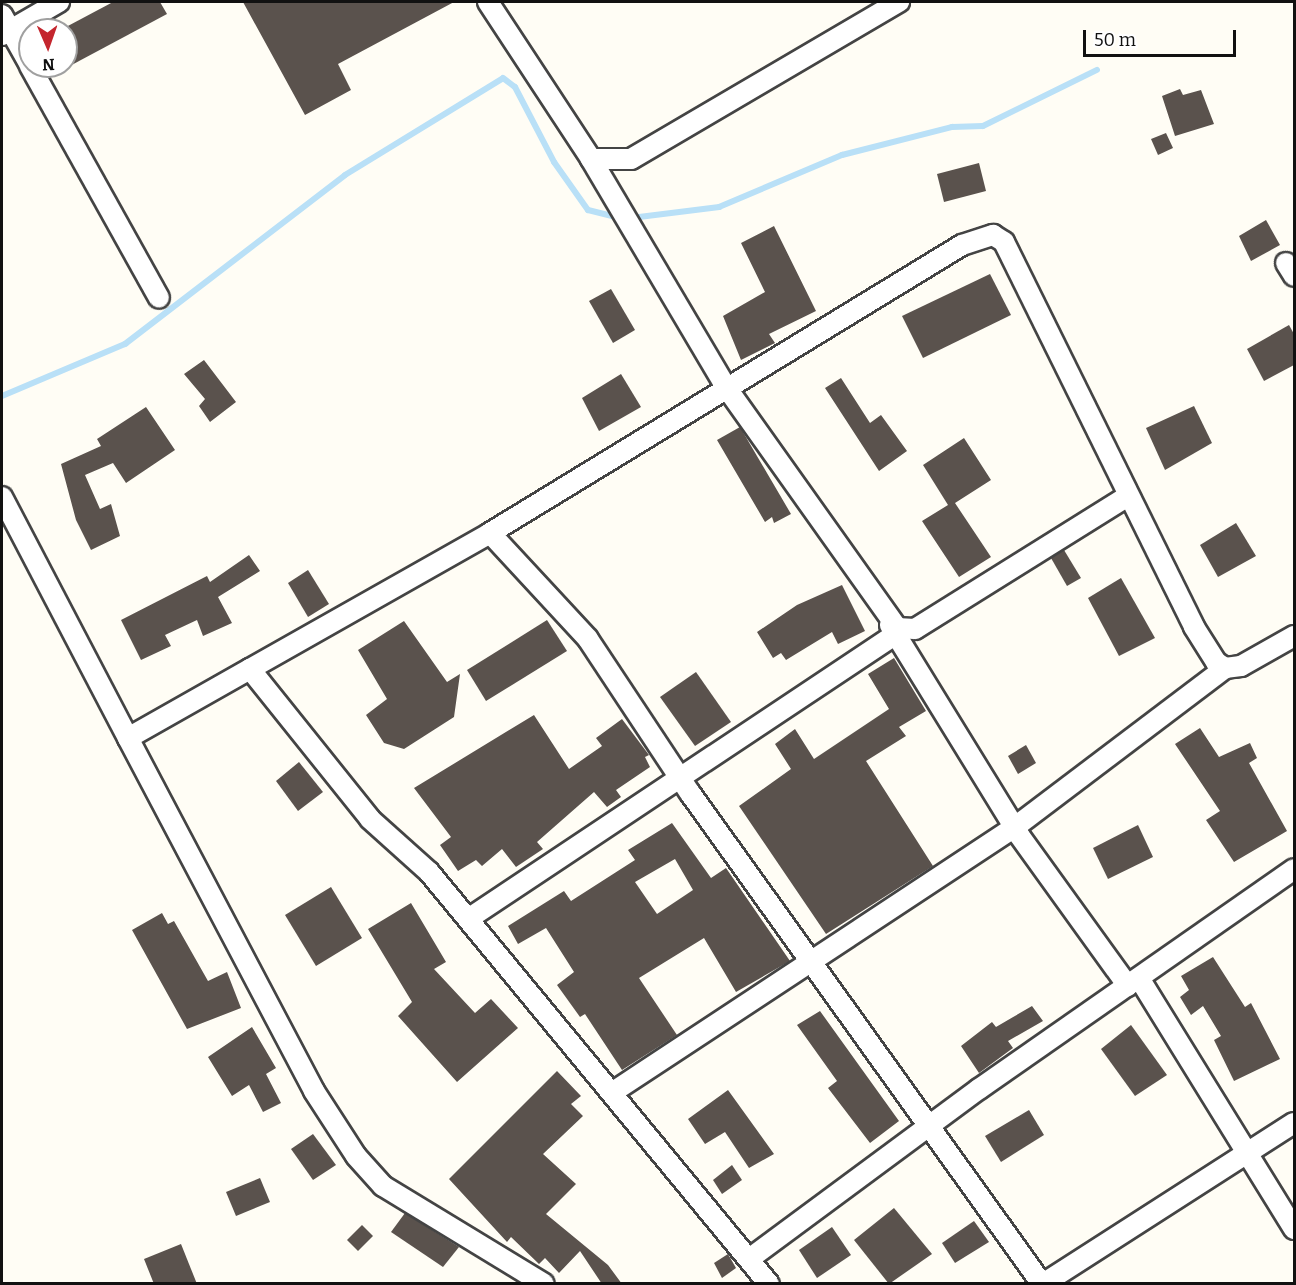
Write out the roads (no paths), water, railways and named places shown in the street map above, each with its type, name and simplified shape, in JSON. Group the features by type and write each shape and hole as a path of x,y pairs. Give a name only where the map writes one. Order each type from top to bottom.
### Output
{"street":[{"path":"18,48 4,27 59,2"},
{"path":"488,2 591,159 726,387 891,627 1014,827 1133,982 1249,1154 1294,1229"},
{"path":"591,159 631,159 899,2"},
{"path":"37,78 159,298"},
{"path":"128,738 490,533 962,245 993,235 1004,242 1194,627 1225,668"},
{"path":"2,496 314,1091 356,1156 383,1186 519,1263 544,1284"},
{"path":"468,919 682,780 891,627 915,629 1128,496"},
{"path":"490,533 588,639 682,780 1042,1284 1249,1154 1294,1123"},
{"path":"613,1092 813,964 1014,827 1225,668 1241,666 1294,636"},
{"path":"250,669 370,819 429,872 613,1092 769,1284"},
{"path":"749,1259 929,1126 1294,869"}],"waterway":[{"path":"631,218 719,207 842,155 952,127 983,126 1097,70"},
{"path":"2,396 125,344 345,175 503,78 515,87 554,162 588,210 621,218"}]}
